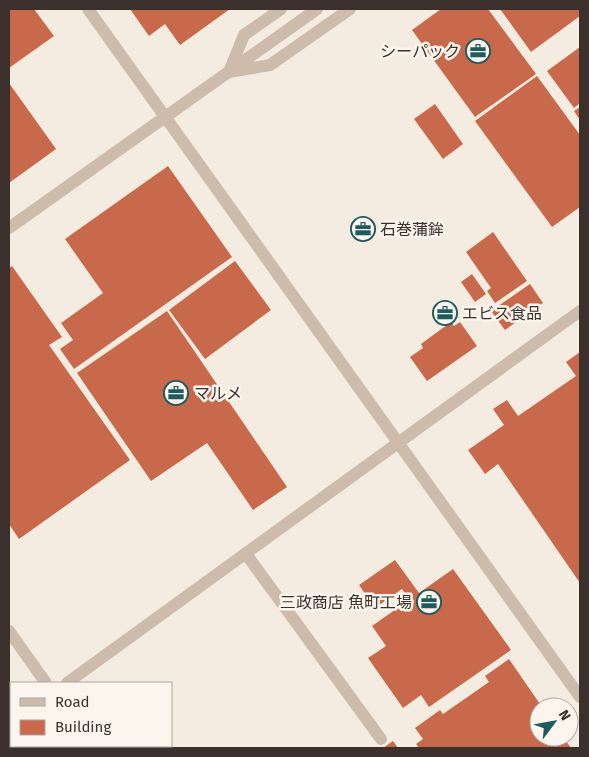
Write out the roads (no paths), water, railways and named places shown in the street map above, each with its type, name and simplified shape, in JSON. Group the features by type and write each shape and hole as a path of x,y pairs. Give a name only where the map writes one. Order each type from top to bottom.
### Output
{"street":[{"path":"88,9 580,697"},
{"path":"228,72 244,35 281,9"},
{"path":"9,228 317,9"},
{"path":"228,72 270,65 350,9"},
{"path":"68,682 580,311"},
{"path":"246,554 380,739"},
{"path":"9,631 45,682"}],"place":[{"name":"シーパック","path":"478,51"},
{"name":"石巻蒲鉾","path":"363,229"},
{"name":"エビス食品","path":"445,313"},
{"name":"マルメ","path":"176,393"},
{"name":"三政商店 魚町工場","path":"429,602"}]}
